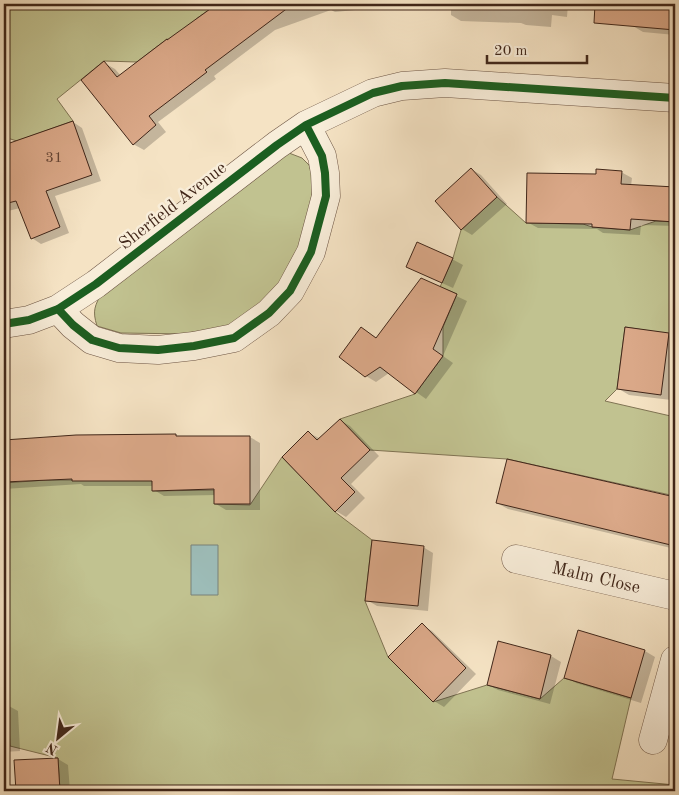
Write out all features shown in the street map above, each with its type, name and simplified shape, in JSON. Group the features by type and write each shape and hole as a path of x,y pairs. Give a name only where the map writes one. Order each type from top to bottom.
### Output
{"street":[{"name":"Sherfield Avenue","path":"4,324 28,320 58,309 96,284 277,145 306,125 373,93 402,86 445,82 675,98"},
{"path":"58,309 73,325 92,340 119,348 158,350 194,346 234,338 269,313 290,292 311,252 326,196 322,156 306,125"},
{"name":"Malm Close","path":"516,559 675,596"},
{"path":"653,740 675,660"}],"green space":[{"path":"4,4 217,4 196,19 201,48 167,39 137,62 104,61 57,99 73,121 17,141 4,137"},
{"path":"289,153 302,158 309,165 313,177 312,197 299,248 278,285 260,306 230,325 189,334 121,333 97,326 95,308 102,292"},
{"path":"497,197 526,223 583,224 592,227 630,230 656,221 675,222 675,335 625,327 617,389 605,401 675,417 675,496 507,459 370,450 340,419 415,394 443,356 443,327 457,294 440,287 453,258 461,230"},
{"path":"282,457 335,512 372,540 365,601 388,657 433,702 487,685 540,699 564,678 631,698 612,779 675,785 675,791 60,791 58,758 10,746 8,704 4,704 4,483 46,480 152,480 153,491 214,490 215,504 250,505"}],"water":[{"path":"191,545 218,545 218,595 191,595"}],"building":[{"path":"217,4 293,4 205,70 207,72 149,116 156,125 133,145 81,80 104,61 117,77"},
{"path":"595,4 675,4 675,30 594,23"},
{"path":"73,121 92,175 46,191 60,227 31,239 16,201 4,204 4,145"},
{"path":"471,168 497,197 461,230 435,201"},
{"path":"596,169 622,171 621,184 675,187 675,222 631,219 630,230 592,227 592,224 526,223 527,173 596,174"},
{"path":"417,242 453,258 442,283 406,267"},
{"path":"421,278 457,294 433,349 443,356 415,394 380,367 365,377 339,357 361,327 376,338"},
{"path":"625,327 669,333 661,395 617,389"},
{"path":"340,419 370,450 341,478 355,492 335,512 282,457 308,431 317,440"},
{"path":"176,434 176,436 250,436 250,504 214,504 214,489 152,491 152,481 72,481 72,479 4,482 4,440 76,435"},
{"path":"507,459 675,497 675,546 496,503"},
{"path":"372,540 424,546 418,606 365,601"},
{"path":"422,623 466,668 433,702 388,657"},
{"path":"578,630 645,650 631,698 564,678"},
{"path":"498,641 551,655 540,699 487,685"},
{"path":"58,758 60,791 16,791 14,760"}],"cycle path":[{"path":"4,324 29,320 58,309 96,284 277,145 306,125 373,93 402,86 445,83 675,98"},
{"path":"58,309 73,325 92,340 119,348 158,350 194,346 234,338 269,313 290,291 311,252 326,196 322,156 306,125"}]}
